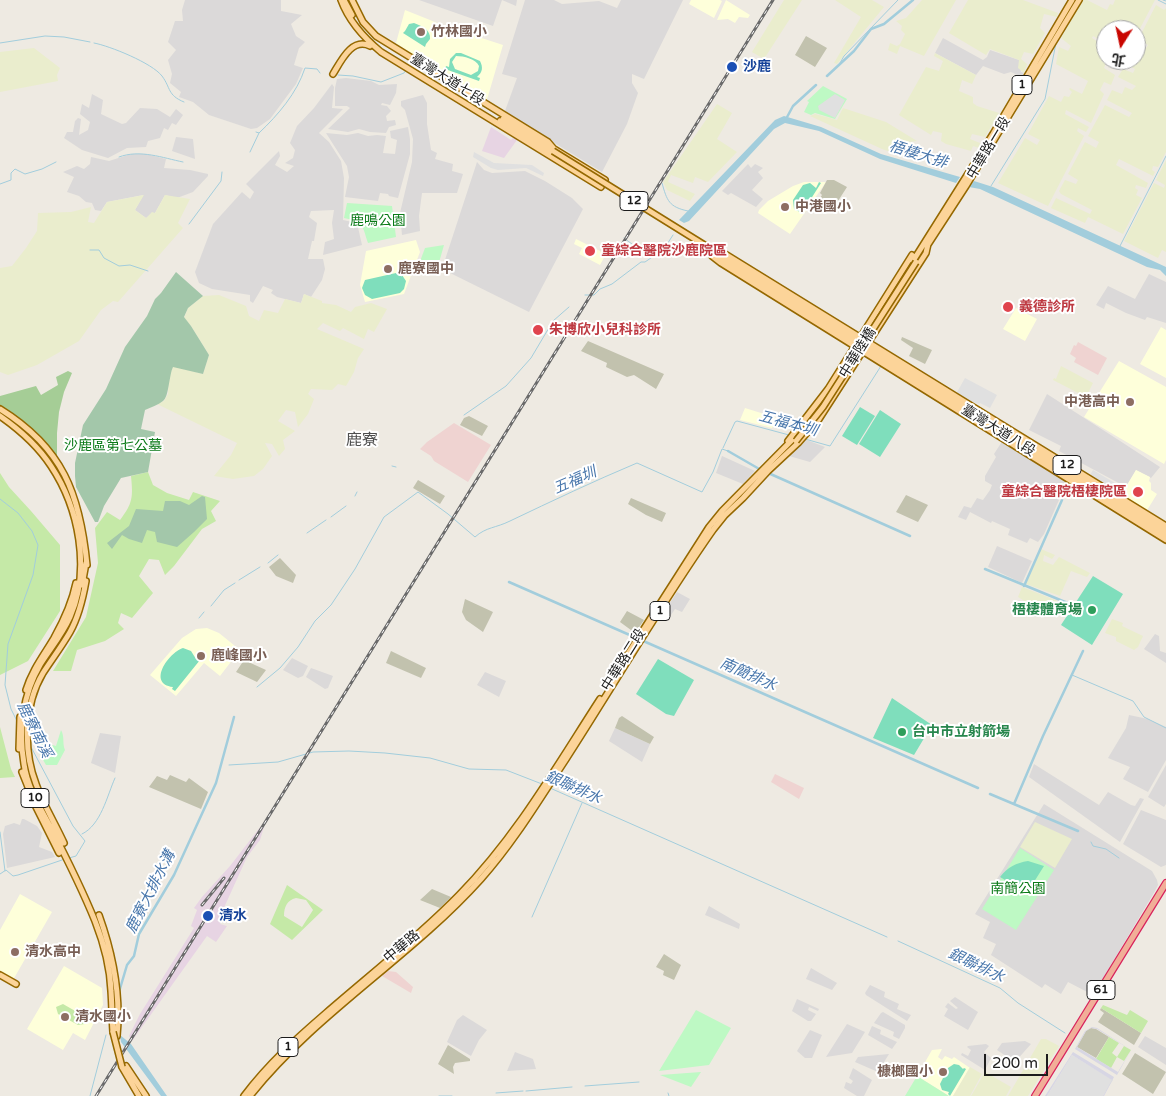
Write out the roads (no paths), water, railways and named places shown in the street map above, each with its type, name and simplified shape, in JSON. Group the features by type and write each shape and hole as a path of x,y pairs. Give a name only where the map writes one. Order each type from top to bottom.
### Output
{"highway":[{"path":"1143,924 1156,893 1166,878"},
{"name":"61","path":"1037,1096 1143,924 1166,883"},
{"name":"61","path":"1143,924 1166,890"}],"main road":[{"name":"臺灣大道七段","path":"342,0 354,25 381,52 545,147"},
{"name":"臺灣大道七段","path":"342,0 356,23 375,43 542,152 553,152"},
{"name":"臺灣大道七段","path":"350,0 362,26 383,45 553,152 605,180"},
{"name":"臺灣大道七段","path":"350,0 363,22 376,36 548,142 553,152 601,187"},
{"name":"中華路一段","path":"968,177 1072,0"},
{"name":"中華路一段","path":"914,262 1079,0"},
{"path":"333,74 346,54 357,45 367,44 381,52"},
{"name":"12","path":"553,152 714,252"},
{"name":"中華路一段","path":"857,341 917,248 926,243"},
{"name":"中華路一段","path":"866,347 926,253 926,243"},
{"name":"臺灣大道八段","path":"714,252 1166,535"},
{"name":"臺灣大道八段","path":"714,252 721,263 857,341"},
{"name":"臺灣大道八段","path":"714,252 727,254 866,347 1166,540"},
{"name":"中華陸橋","path":"795,440 914,262"},
{"name":"中華路二段","path":"787,449 818,404 857,341"},
{"name":"臺灣大道八段","path":"866,347 988,418 1166,526"},
{"name":"中華路二段","path":"787,449 798,443 819,419 866,347"},
{"name":"10","path":"0,409 36,437 61,467 70,483 79,513 86,548 80,597 73,618 32,688 26,716 25,755 34,789 89,901 104,940 114,987 115,1034 124,1066 141,1096"},
{"name":"10","path":"0,416 32,442 52,466 60,481 75,521 83,563"},
{"name":"臺灣大道八段","path":"988,418 1166,531"},
{"name":"中華路二段","path":"547,785 709,527 722,511 795,440"},
{"path":"61,857 29,792 20,763 18,728 20,711 28,682 68,613 83,563"},
{"path":"64,842 39,794 29,757 28,736 30,711 36,687 68,636 77,617 84,594 87,568 83,563"},
{"name":"中華路","path":"244,1096 286,1049 424,928 465,889 505,844 547,785"},
{"name":"中華路","path":"250,1096 291,1049 396,960 480,880 507,848 547,785"},
{"path":"99,915 114,971 117,1004 115,1034"},
{"path":"92,922 107,973 110,1018 115,1034"},
{"path":"0,975 16,984"}],"water":[{"path":"784,116 821,127 881,154 960,177 956,183 880,159 819,131 785,123 774,129 689,221 684,223 679,220 775,120"},
{"path":"974,181 993,187 1166,267 1166,276 1160,270 1147,267 980,189 969,187"},
{"path":"120,1035 131,1044 167,1096 161,1096 121,1042"}],"waterway":[{"path":"840,63 844,56 898,0"},
{"path":"827,76 854,51 871,29 884,24 913,0"},
{"path":"1158,0 1166,4"},
{"path":"0,43 45,36 64,37 90,42"},
{"path":"94,43 120,51 157,71 165,80 172,94 184,102"},
{"path":"991,186 1045,99 1056,43"},
{"path":"256,132 259,133 286,103 302,77 305,68 317,69 320,73"},
{"path":"338,75 381,82 404,73 406,70"},
{"path":"786,119 793,106 816,85"},
{"path":"250,152 259,133"},
{"path":"119,157 143,154 183,162"},
{"path":"1120,246 1166,156"},
{"path":"0,184 11,180 11,173 15,169 25,174 56,162"},
{"path":"189,224 221,181 222,172"},
{"path":"662,183 670,202 688,211"},
{"path":"585,295 594,295 641,262 645,262 664,249 673,235"},
{"path":"624,238 649,257"},
{"path":"90,250 99,250 104,258 119,266 130,265 148,271"},
{"path":"464,415 506,386 531,358 553,321 569,307"},
{"name":"五福本圳","path":"805,439 830,446 881,366"},
{"name":"五福本圳","path":"723,448 737,421 789,435"},
{"name":"五福圳","path":"257,687 280,668 298,647 315,621 331,605 355,569 384,517 418,492 475,537 487,529 505,523 637,463 702,492 713,472 722,449 728,451"},
{"path":"728,451 761,470"},
{"path":"392,466 396,467"},
{"path":"766,472 910,536"},
{"path":"355,496 357,492"},
{"name":"鹿寮南溪","path":"0,499 18,513 32,531 38,545 33,575 8,644 5,685 11,709 17,721"},
{"path":"1024,586 1062,500"},
{"path":"331,517 346,506"},
{"path":"307,533 326,520"},
{"path":"268,563 278,555"},
{"path":"239,580 260,567"},
{"path":"985,569 1070,604"},
{"name":"南簡排水","path":"509,582 978,788"},
{"path":"211,606 224,590 235,583"},
{"path":"199,618 204,612"},
{"path":"1014,804 1043,736 1083,651"},
{"path":"1072,675 1133,701 1144,717 1166,728"},
{"name":"鹿寮大排水溝","path":"119,992 127,965 134,956 139,934 174,875 216,783 234,717"},
{"name":"鹿寮南溪","path":"31,747 73,826 85,841 76,856 69,858"},
{"name":"銀聯排水","path":"229,765 278,762 313,752 385,753 430,758 469,769 506,770 542,784"},
{"path":"82,834 89,830 99,817 115,778"},
{"name":"銀聯排水","path":"550,788 887,937"},
{"name":"南簡排水","path":"990,794 1078,831"},
{"path":"532,917 582,803"},
{"path":"0,832 5,871"},
{"path":"1091,842 1093,846 1106,849 1119,858"},
{"path":"0,874 6,870 13,876 18,875 65,859"},
{"name":"銀聯排水","path":"898,941 1000,988 1018,1003 1065,1033"},
{"name":"五福圳","path":"90,1096 106,1035"},
{"path":"585,1086 639,1082"},
{"path":"526,1091 572,1087"},
{"path":"496,1093 523,1091"},
{"path":"439,1096 452,1096"}],"railway":[{"path":"96,1096 773,0"},
{"path":"202,905 224,878"}],"place":[{"name":"竹林國小","path":"421,32"},
{"name":"沙鹿","path":"732,67"},
{"name":"中港國小","path":"785,207"},
{"name":"童綜合醫院沙鹿院區","path":"590,251"},
{"name":"鹿寮國中","path":"388,269"},
{"name":"義德診所","path":"1008,307"},
{"name":"朱博欣小兒科診所","path":"538,330"},
{"name":"中港高中","path":"1130,402"},
{"name":"童綜合醫院梧棲院區","path":"1138,492"},
{"name":"梧棲體育場","path":"1092,610"},
{"name":"鹿峰國小","path":"201,656"},
{"name":"台中市立射箭場","path":"902,732"},
{"name":"清水","path":"208,916"},
{"name":"清水高中","path":"15,952"},
{"name":"清水國小","path":"65,1017"},
{"name":"槺榔國小","path":"943,1072"}],"district":[{"name":"鹿寮","path":"362,441"}],"water label":[{"name":"梧棲大排","path":"918,155"}],"park label":[{"name":"鹿鳴公園","path":"378,221"},
{"name":"沙鹿區第七公墓","path":"113,446"},
{"name":"南簡公園","path":"1018,889"}]}
